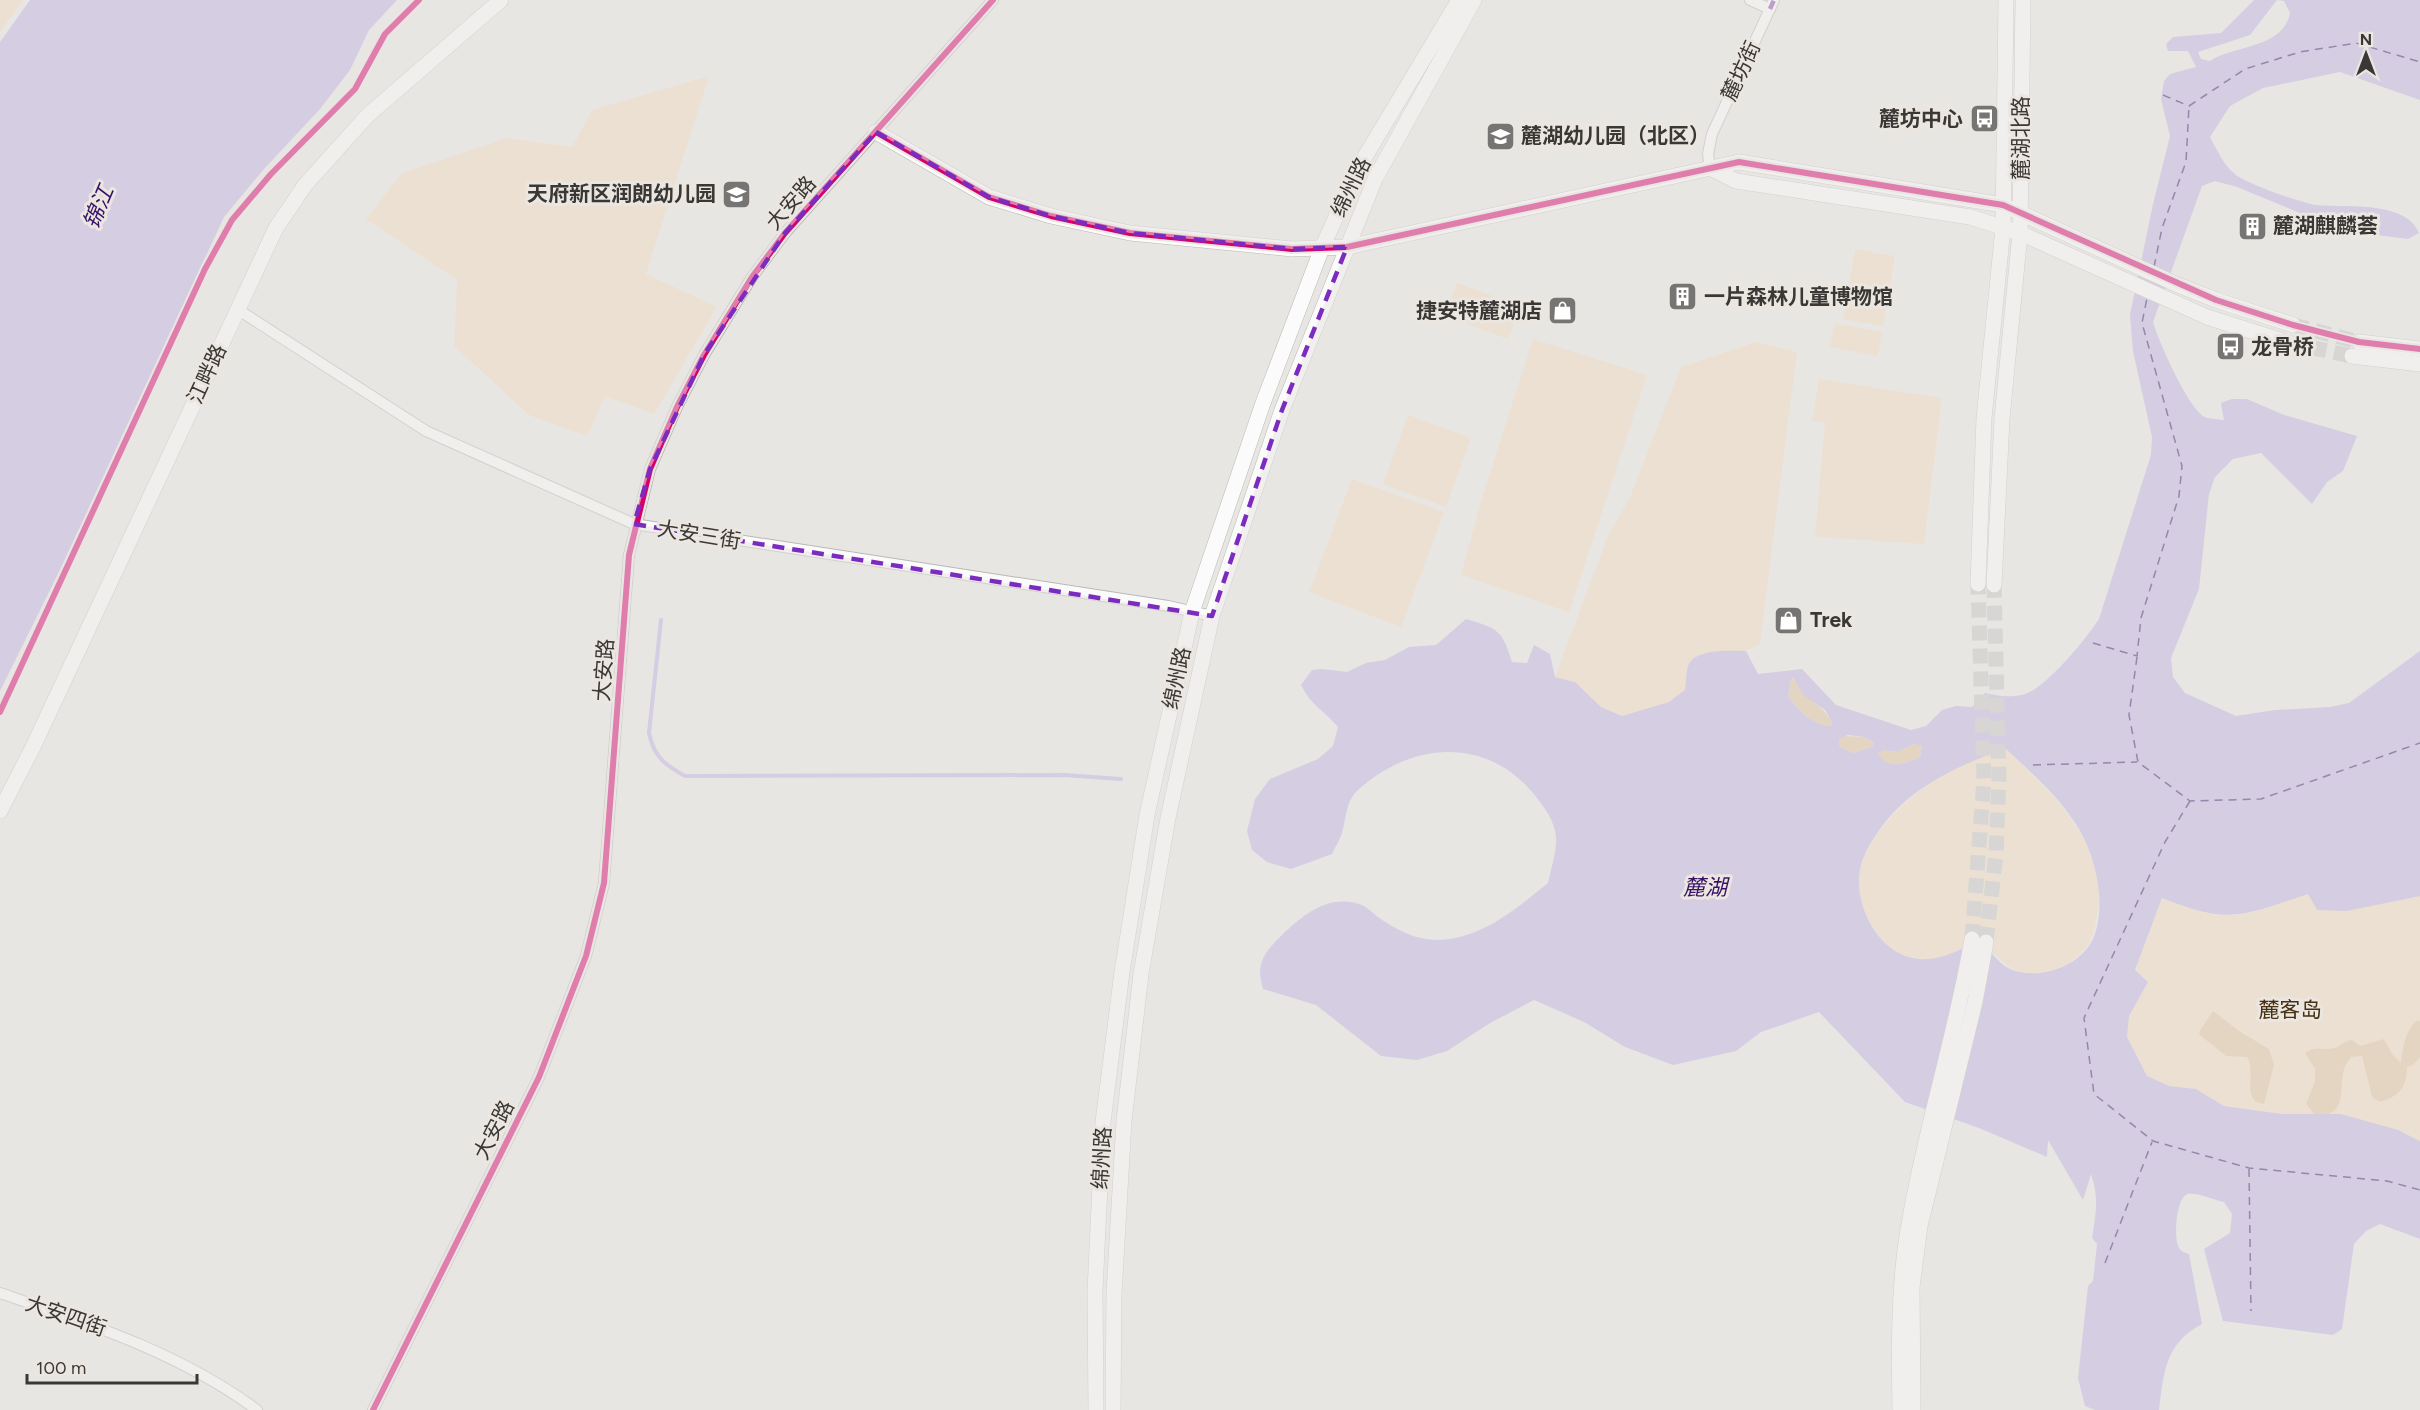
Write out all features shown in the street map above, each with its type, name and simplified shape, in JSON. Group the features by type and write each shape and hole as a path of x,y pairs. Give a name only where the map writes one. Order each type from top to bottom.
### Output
{"street":[{"name":"江畔路","path":"0,811 32,749 276,228 320,167 368,115 501,0"},
{"name":"大安路","path":"373,1410 539,1077 586,956 604,883 628,555 634,524 650,469 677,407 704,355 752,278 786,233 993,0"},
{"name":"绵州路","path":"1096,1410 1095,1291 1103,1122 1122,972 1148,815 1192,612 1263,404 1322,248 1357,170 1459,0"},
{"name":"绵州路","path":"1113,1410 1114,1294 1124,1132 1141,974 1168,818 1212,616 1282,410 1375,179 1474,0"},
{"name":"麓坊街","path":"1710,168 1708,154 1712,134 1772,4 1750,0"},
{"path":"1978,584 1984,418 2002,228 2006,0"},
{"name":"麓湖北路","path":"1994,585 2002,419 2020,233 2024,0"},
{"path":"876,132 936,169 989,197 1051,216 1130,233 1292,249 1347,247 1739,162 2003,205 2178,285 2293,325"},
{"path":"1710,168 1736,181 1970,217 2020,233 2207,317 2289,343"},
{"name":"大安三街","path":"237,309 426,431 634,524 1168,606 1212,616"},
{"path":"2360,342 2409,353 2420,363"},
{"path":"2352,356 2409,353"},
{"path":"1913,1410 1912,1287 1920,1226 1930,1159 1979,940"},
{"path":"1900,1410 1901,1288 1908,1225 1930,1159"},
{"name":"大安四街","path":"0,1293 120,1335 182,1362 257,1410"}],"highlighted area":[{"path":"876,132 989,197 1051,216 1130,233 1292,249 1347,247 1282,410 1212,616 634,524 650,469 704,355 785,233"}],"green space":[{"path":"0,0 23,0 0,32"},
{"path":"709,76 646,274 717,307 654,414 605,396 587,436 529,415 454,346 457,280 366,219 402,173 507,138 572,147 592,110"},
{"path":"1855,249 1895,256 1883,326 1843,319"},
{"path":"1457,283 1520,306 1508,339 1445,316"},
{"path":"1834,323 1882,332 1878,356 1830,347"},
{"path":"1533,339 1647,375 1569,612 1461,575 1482,498"},
{"path":"1756,342 1797,352 1760,644 1746,651 1716,652 1688,665 1685,690 1669,702 1622,716 1601,707 1575,682 1555,677 1608,536 1630,497 1681,367"},
{"path":"1819,379 1942,398 1924,544 1815,537 1825,422 1812,421"},
{"path":"1408,415 1471,438 1446,507 1383,484"},
{"path":"1352,479 1444,512 1401,627 1309,592"},
{"path":"2005,748 2057,801 2073,821 2085,843 2094,865 2098,889 2097,915 2088,944 2067,964 2038,973 2015,970 1995,955 1983,950 1963,948 1944,957 1929,959 1914,958 1897,952 1881,938 1872,926 1865,913 1859,890 1861,867 1870,845 1885,824 1923,788 1963,764"},
{"name":"麓客岛","path":"2308,894 2420,896 2420,1141 2398,1130 2224,1106 2196,1089 2169,1087 2147,1076 2127,1037 2129,1016 2148,982 2135,971 2162,898 2204,912 2236,915 2267,908"}],"shaded area":[{"path":"1791,678 1797,680 1809,698 1823,710 1832,722 1831,726 1818,723 1801,712 1788,696"},
{"path":"1845,736 1865,737 1874,743 1872,747 1853,753 1839,746 1839,739"},
{"path":"1914,744 1922,745 1920,757 1909,761 1891,764 1881,759 1878,754 1883,750 1897,752"},
{"path":"2213,1011 2239,1031 2269,1049 2274,1065 2264,1104 2253,1098 2250,1063 2247,1057 2226,1056 2200,1035 2199,1032"},
{"path":"2416,1021 2420,1021 2420,1057 2413,1065 2407,1067 2403,1086 2397,1094 2380,1102 2372,1097 2362,1056 2351,1057 2344,1069 2340,1101 2337,1107 2325,1115 2314,1114 2306,1104 2315,1081 2315,1069 2305,1053 2312,1049 2330,1049 2352,1040 2360,1046 2384,1039 2392,1054 2401,1063 2403,1046"}],"water":[{"name":"锦江","path":"30,0 397,0 369,30 350,70 320,109 264,169 224,217 58,574 0,691 0,42"},
{"name":"麓湖","path":"2254,0 2277,0 2420,0 2420,100 2340,72 2263,88 2230,106 2210,137 2228,167 2242,179 2310,204 2388,210 2412,222 2419,233 2408,239 2361,233 2329,225 2237,187 2215,181 2202,186 2153,322 2167,358 2183,389 2198,412 2205,417 2224,420 2221,403 2232,399 2247,399 2284,415 2357,436 2343,471 2327,482 2312,504 2261,453 2233,459 2215,477 2209,494 2199,589 2171,658 2173,677 2185,693 2236,716 2275,710 2330,707 2349,703 2420,651 2420,896 2347,911 2317,910 2308,894 2267,908 2236,914 2204,912 2162,898 2135,970 2148,982 2129,1016 2127,1037 2147,1076 2169,1086 2196,1089 2224,1106 2282,1114 2341,1114 2398,1130 2420,1141 2420,1239 2380,1224 2366,1231 2354,1244 2342,1329 2333,1335 2223,1321 2204,1249 2230,1233 2232,1214 2224,1202 2201,1195 2188,1194 2181,1202 2179,1209 2176,1226 2177,1241 2180,1249 2189,1254 2202,1324 2180,1340 2168,1360 2159,1410 2095,1410 2085,1406 2078,1378 2088,1286 2093,1281 2097,1244 2092,1238 2096,1198 2091,1174 2083,1200 2048,1140 2047,1157 1979,1128 1905,1102 1819,1012 1761,1032 1736,1051 1673,1065 1625,1047 1584,1022 1534,1000 1490,1023 1447,1051 1417,1060 1381,1056 1316,1005 1263,989 1260,973 1262,961 1269,949 1297,922 1325,905 1336,902 1359,904 1391,926 1406,933 1437,940 1468,934 1497,921 1548,883 1556,848 1553,825 1537,798 1514,775 1493,762 1471,754 1447,752 1424,755 1401,762 1379,774 1354,794 1349,804 1341,836 1332,854 1291,869 1267,862 1252,850 1247,831 1255,799 1270,779 1318,759 1333,746 1338,727 1314,704 1301,685 1312,670 1347,672 1366,663 1385,660 1409,647 1436,645 1466,619 1485,625 1497,632 1505,643 1512,662 1527,663 1534,645 1550,654 1555,677 1575,682 1601,707 1622,716 1669,702 1685,690 1687,669 1692,660 1705,653 1723,651 1746,651 1758,674 1802,669 1836,705 1911,730 1926,726 1942,710 1956,706 1972,707 1985,693 2017,696 2043,683 2070,657 2099,619 2151,455 2152,437 2133,351 2130,315 2170,136 2161,99 2164,81 2170,74 2196,67 2188,51 2168,51 2166,44 2173,37 2221,33","holes":["2277,0 2284,1 2290,13 2286,25 2268,40 2210,61 2201,59 2198,52 2250,35","1794,678 1803,695 1825,710 1832,722 1831,726 1812,720 1796,706 1788,696 1791,679","1848,735 1865,737 1874,743 1872,747 1853,753 1839,746 1839,739","1914,744 1922,746 1920,757 1898,764 1882,759 1878,754 1883,750 1897,752","2005,748 2057,799 2079,829 2087,845 2099,890 2096,930 2087,949 2068,964 2057,969 2033,973 2010,969 1979,941 1935,958 1919,959 1904,956 1880,938 1864,910 1860,895 1861,865 1867,849 1880,830 1908,799 1938,778"]}],"waterway":[{"path":"661,620 649,733 661,759 685,776 1064,775 1121,779"}],"ferry route":[{"path":"2163,95 2189,106 2245,69 2300,52 2356,43 2420,62"},
{"path":"2154,267 2162,228 2186,162 2189,106"},
{"path":"2093,643 2137,656 2141,618 2179,496 2182,466 2142,323 2147,298"},
{"path":"2137,657 2129,715 2138,762 2190,801 2261,799 2420,743"},
{"path":"2033,765 2137,762"},
{"path":"2190,801 2165,842 2084,1018 2094,1094 2153,1141 2249,1168 2387,1181 2420,1190"},
{"path":"2105,1263 2152,1142"},
{"path":"2249,1169 2251,1311"}],"tunnel":[{"path":"2293,325 2359,342"},
{"path":"2289,343 2352,356"},
{"path":"1972,939 1984,780 1978,584"},
{"path":"1986,942 1996,854 1999,779 1994,585"}],"marked path":[{"path":"1770,9 1774,0"}],"cycle path":[{"path":"0,712 205,269 232,220 271,174 355,89 385,34 419,0"},
{"path":"373,1410 539,1077 586,956 604,883 629,555 650,469 677,407 704,355 752,277 785,233 993,0"},
{"path":"876,132 989,197 1051,216 1130,233 1292,249 1347,247 1739,162 2003,205 2216,300 2293,325 2359,342 2420,349"}],"place":[{"name":"麓坊中心","path":"1984,119"},
{"name":"麓湖幼儿园（北区）","path":"1500,136"},
{"name":"天府新区润朗幼儿园","path":"737,194"},
{"name":"麓湖麒麟荟","path":"2252,226"},
{"name":"一片森林儿童博物馆","path":"1683,297"},
{"name":"捷安特麓湖店","path":"1563,311"},
{"name":"龙骨桥","path":"2230,347"},
{"name":"Trek","path":"1789,620"}]}
